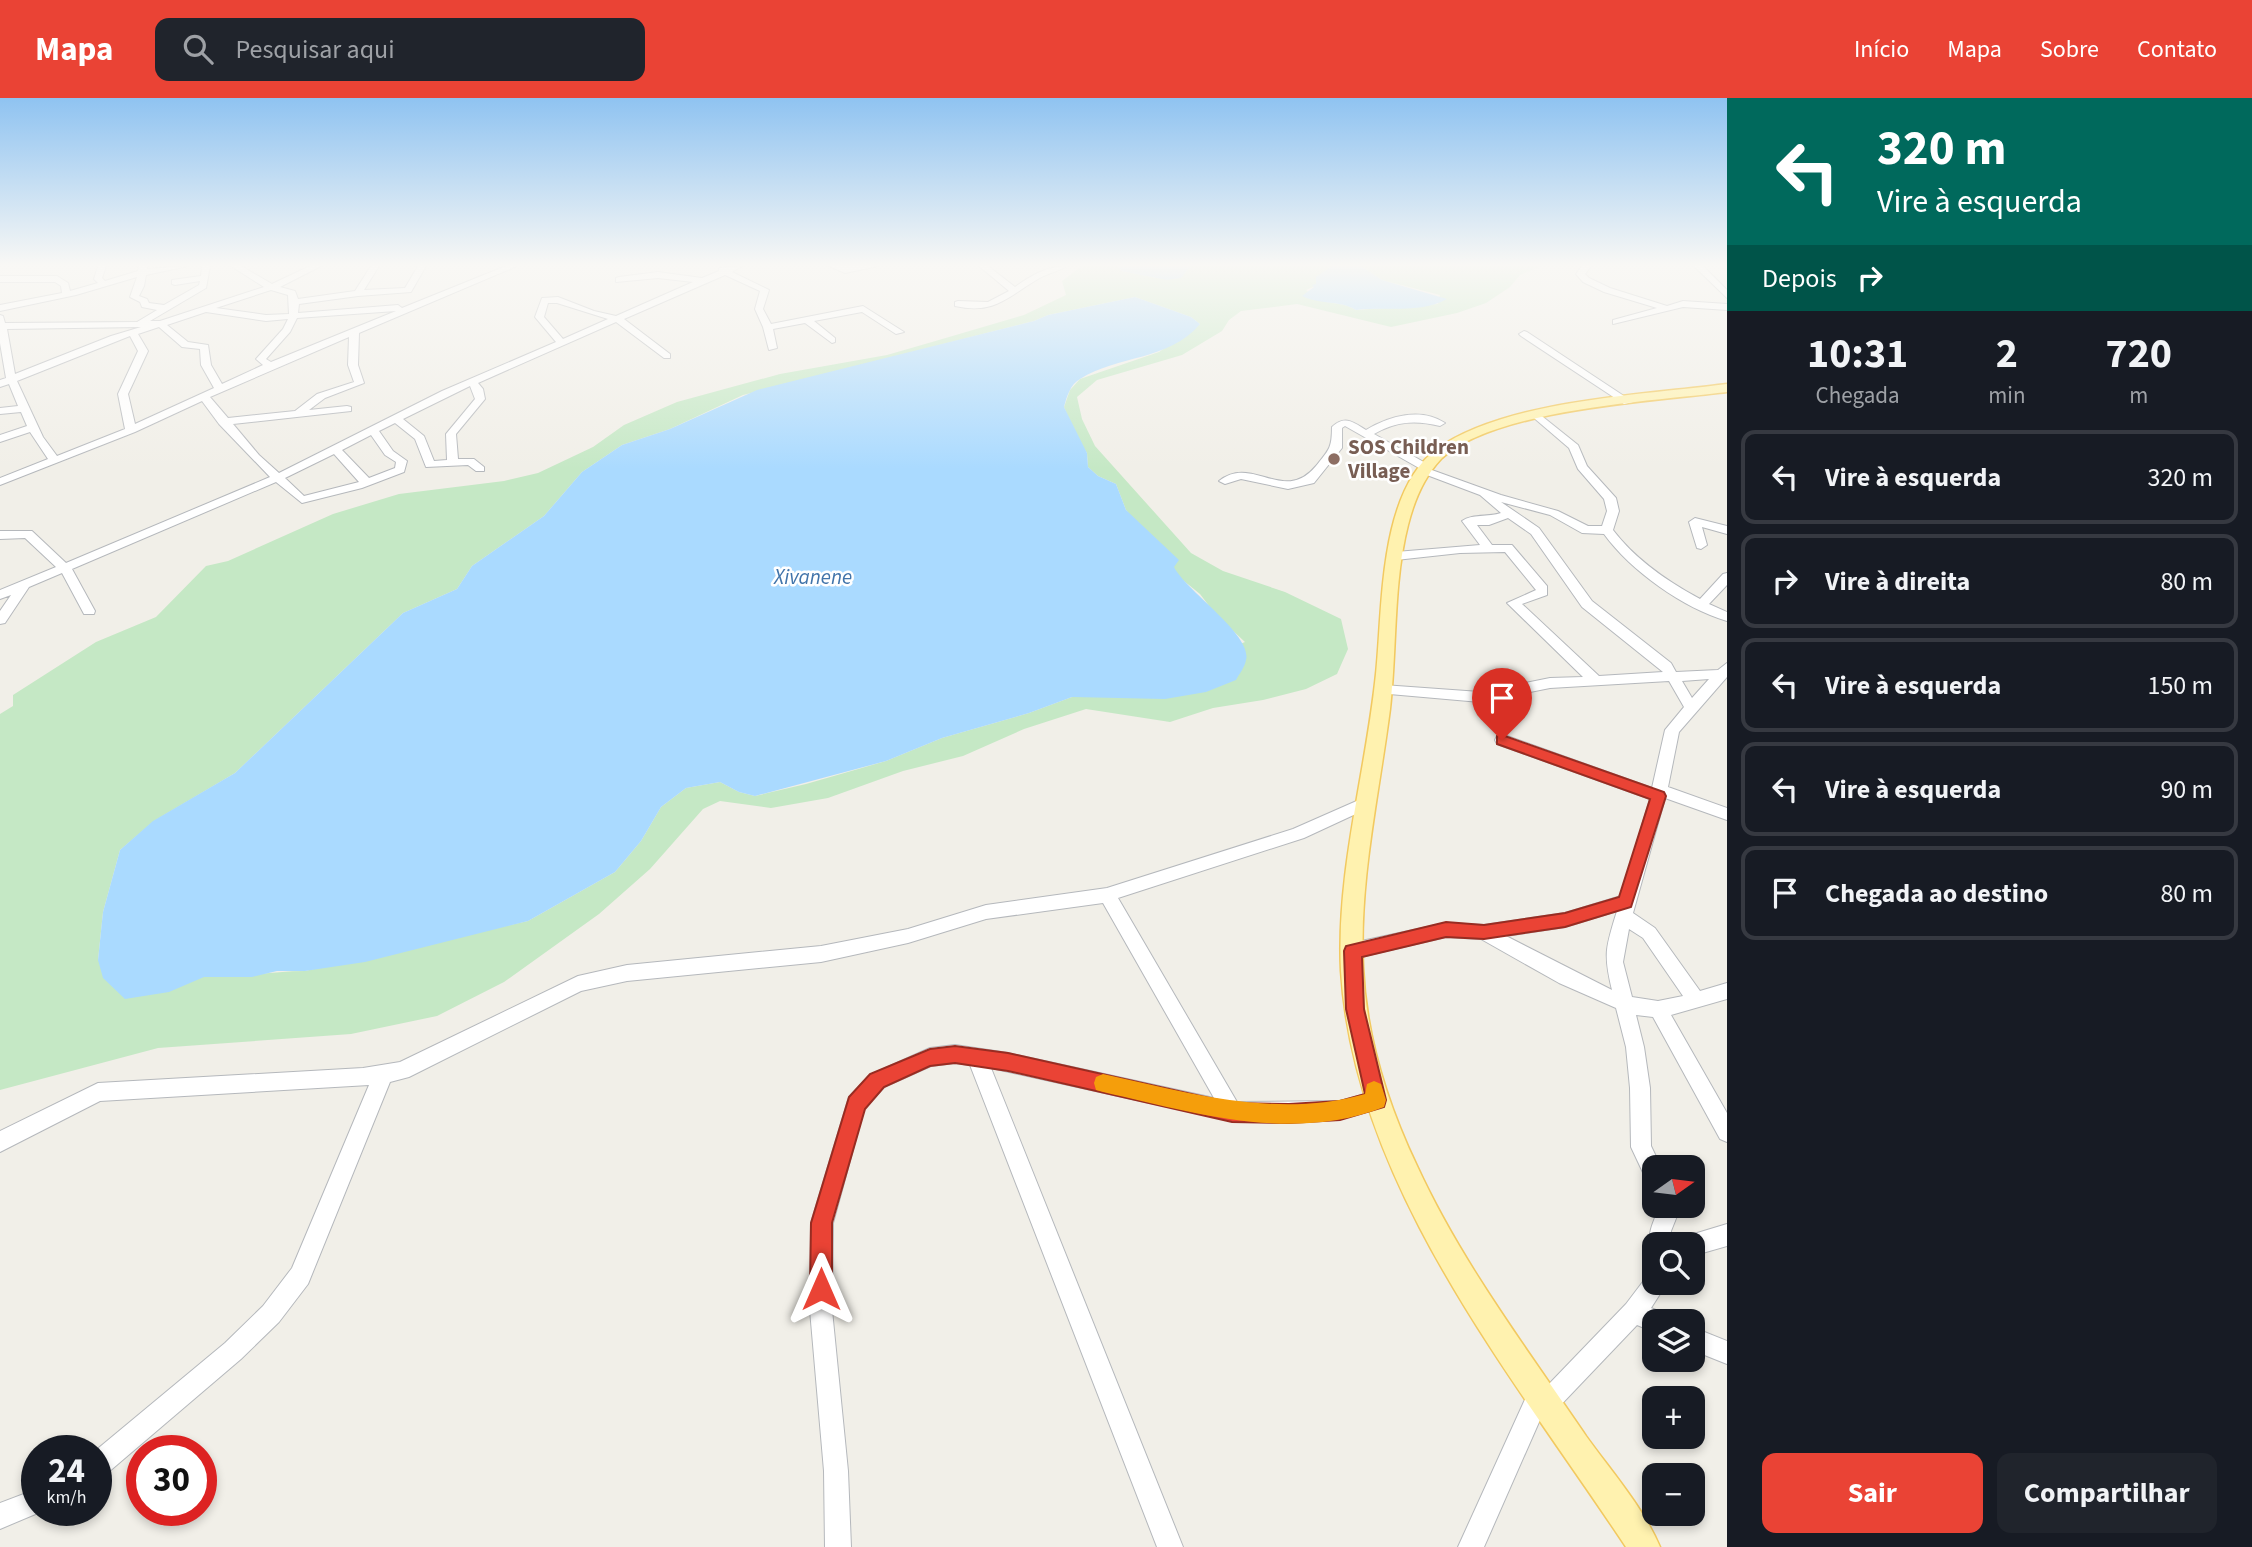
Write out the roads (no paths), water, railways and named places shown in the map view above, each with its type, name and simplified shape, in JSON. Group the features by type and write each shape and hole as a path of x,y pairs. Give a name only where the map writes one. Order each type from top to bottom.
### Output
{"main road":[{"path":"1644,1547 1448,1251 1410,1181 1377,1100 1355,1009 1352,951 1354,913 1383,690 1396,556 1409,495 1424,468 1442,452 1482,430 1538,416 1727,388"}],"street":[{"path":"3,334 10,378 33,427 54,459"},
{"path":"0,384 122,334"},
{"path":"131,430 123,394 143,351 138,334"},
{"path":"172,334 185,345 205,347 206,365 220,390"},
{"path":"270,366 261,359 282,334"},
{"path":"0,482 131,430 270,366 351,334"},
{"path":"299,413 321,396 359,383 353,365 355,334"},
{"path":"554,334 563,344"},
{"path":"0,596 279,477 472,382 586,334"},
{"path":"637,334 667,356"},
{"path":"769,334 772,348"},
{"path":"824,334 832,340"},
{"path":"1524,334 1628,402"},
{"path":"453,462 451,434 480,399 478,389 472,382"},
{"path":"204,397 255,457 302,500 367,483 402,467 402,461 389,453 374,431"},
{"path":"0,411 25,408"},
{"path":"223,422 347,409"},
{"path":"1366,434 1395,418 1407,415 1440,423"},
{"path":"1538,416 1574,447 1582,467 1610,498 1613,510 1607,530"},
{"path":"397,419 420,437 429,453 430,465 472,461 480,469"},
{"path":"1225,481 1240,475 1288,486 1310,481 1326,465 1337,448 1337,427 1341,424 1352,424 1424,468 1484,492 1554,513 1586,530 1607,530 1640,563 1701,605 1727,617"},
{"path":"0,439 33,427"},
{"path":"336,450 367,483"},
{"path":"1484,492 1535,531 1556,585"},
{"path":"1488,548 1468,521 1489,521 1510,514"},
{"path":"1701,545 1695,522 1727,530"},
{"path":"0,535 11,532 28,534 66,568 89,611"},
{"path":"1396,556 1507,548 1649,651 1674,675 1691,707"},
{"path":"1701,605 1727,578"},
{"path":"1556,585 1541,595 1513,603 1597,682"},
{"path":"0,620 24,586"},
{"path":"1383,690 1480,697 1537,685 1725,671"},
{"path":"1645,1155 1641,1147 1636,1048 1614,962 1624,909 1659,793 1669,737 1691,707 1725,671"},
{"path":"1502,740 1727,814"},
{"path":"0,1142 98,1092 383,1075 402,1071 578,984 626,973 834,952 908,936 986,912 1107,895 1298,834 1368,802"},
{"path":"1107,895 1232,1112"},
{"path":"1352,951 1446,930 1484,932 1624,909"},
{"path":"1624,909 1649,933 1695,998"},
{"path":"1484,932 1521,954 1623,1003 1658,1009 1727,991"},
{"path":"1658,1009 1727,1132"},
{"path":"838,1547 836,1471 821,1310 822,1223 856,1104 877,1081 930,1058 955,1055 1232,1112 1289,1114 1340,1110 1377,1100"},
{"path":"977,1058 1170,1547"},
{"path":"112,1453 233,1351 271,1314 300,1276 383,1075"},
{"path":"1705,1241 1727,1235"},
{"path":"1471,1547 1543,1397 1642,1319"},
{"path":"1705,1344 1727,1353"},
{"path":"0,1516 21,1507"}],"water":[{"name":"Xivanene","path":"983,334 1190,334 1174,345 1110,365 1080,379 1071,388 1064,407 1087,453 1088,467 1098,476 1116,484 1126,510 1179,560 1174,567 1181,577 1239,638 1246,660 1236,680 1206,692 1165,699 1072,697 1029,713 942,738 886,761 755,796 739,792 720,782 686,788 661,807 641,841 615,872 528,921 365,962 305,971 277,971 252,977 204,977 169,992 125,999 103,978 98,960 103,912 120,850 153,821 235,773 403,613 457,589 472,566 544,516 582,472 622,445 670,429 757,390"}],"place":[{"name":"SOS Children Village","path":"1334,459"}]}
